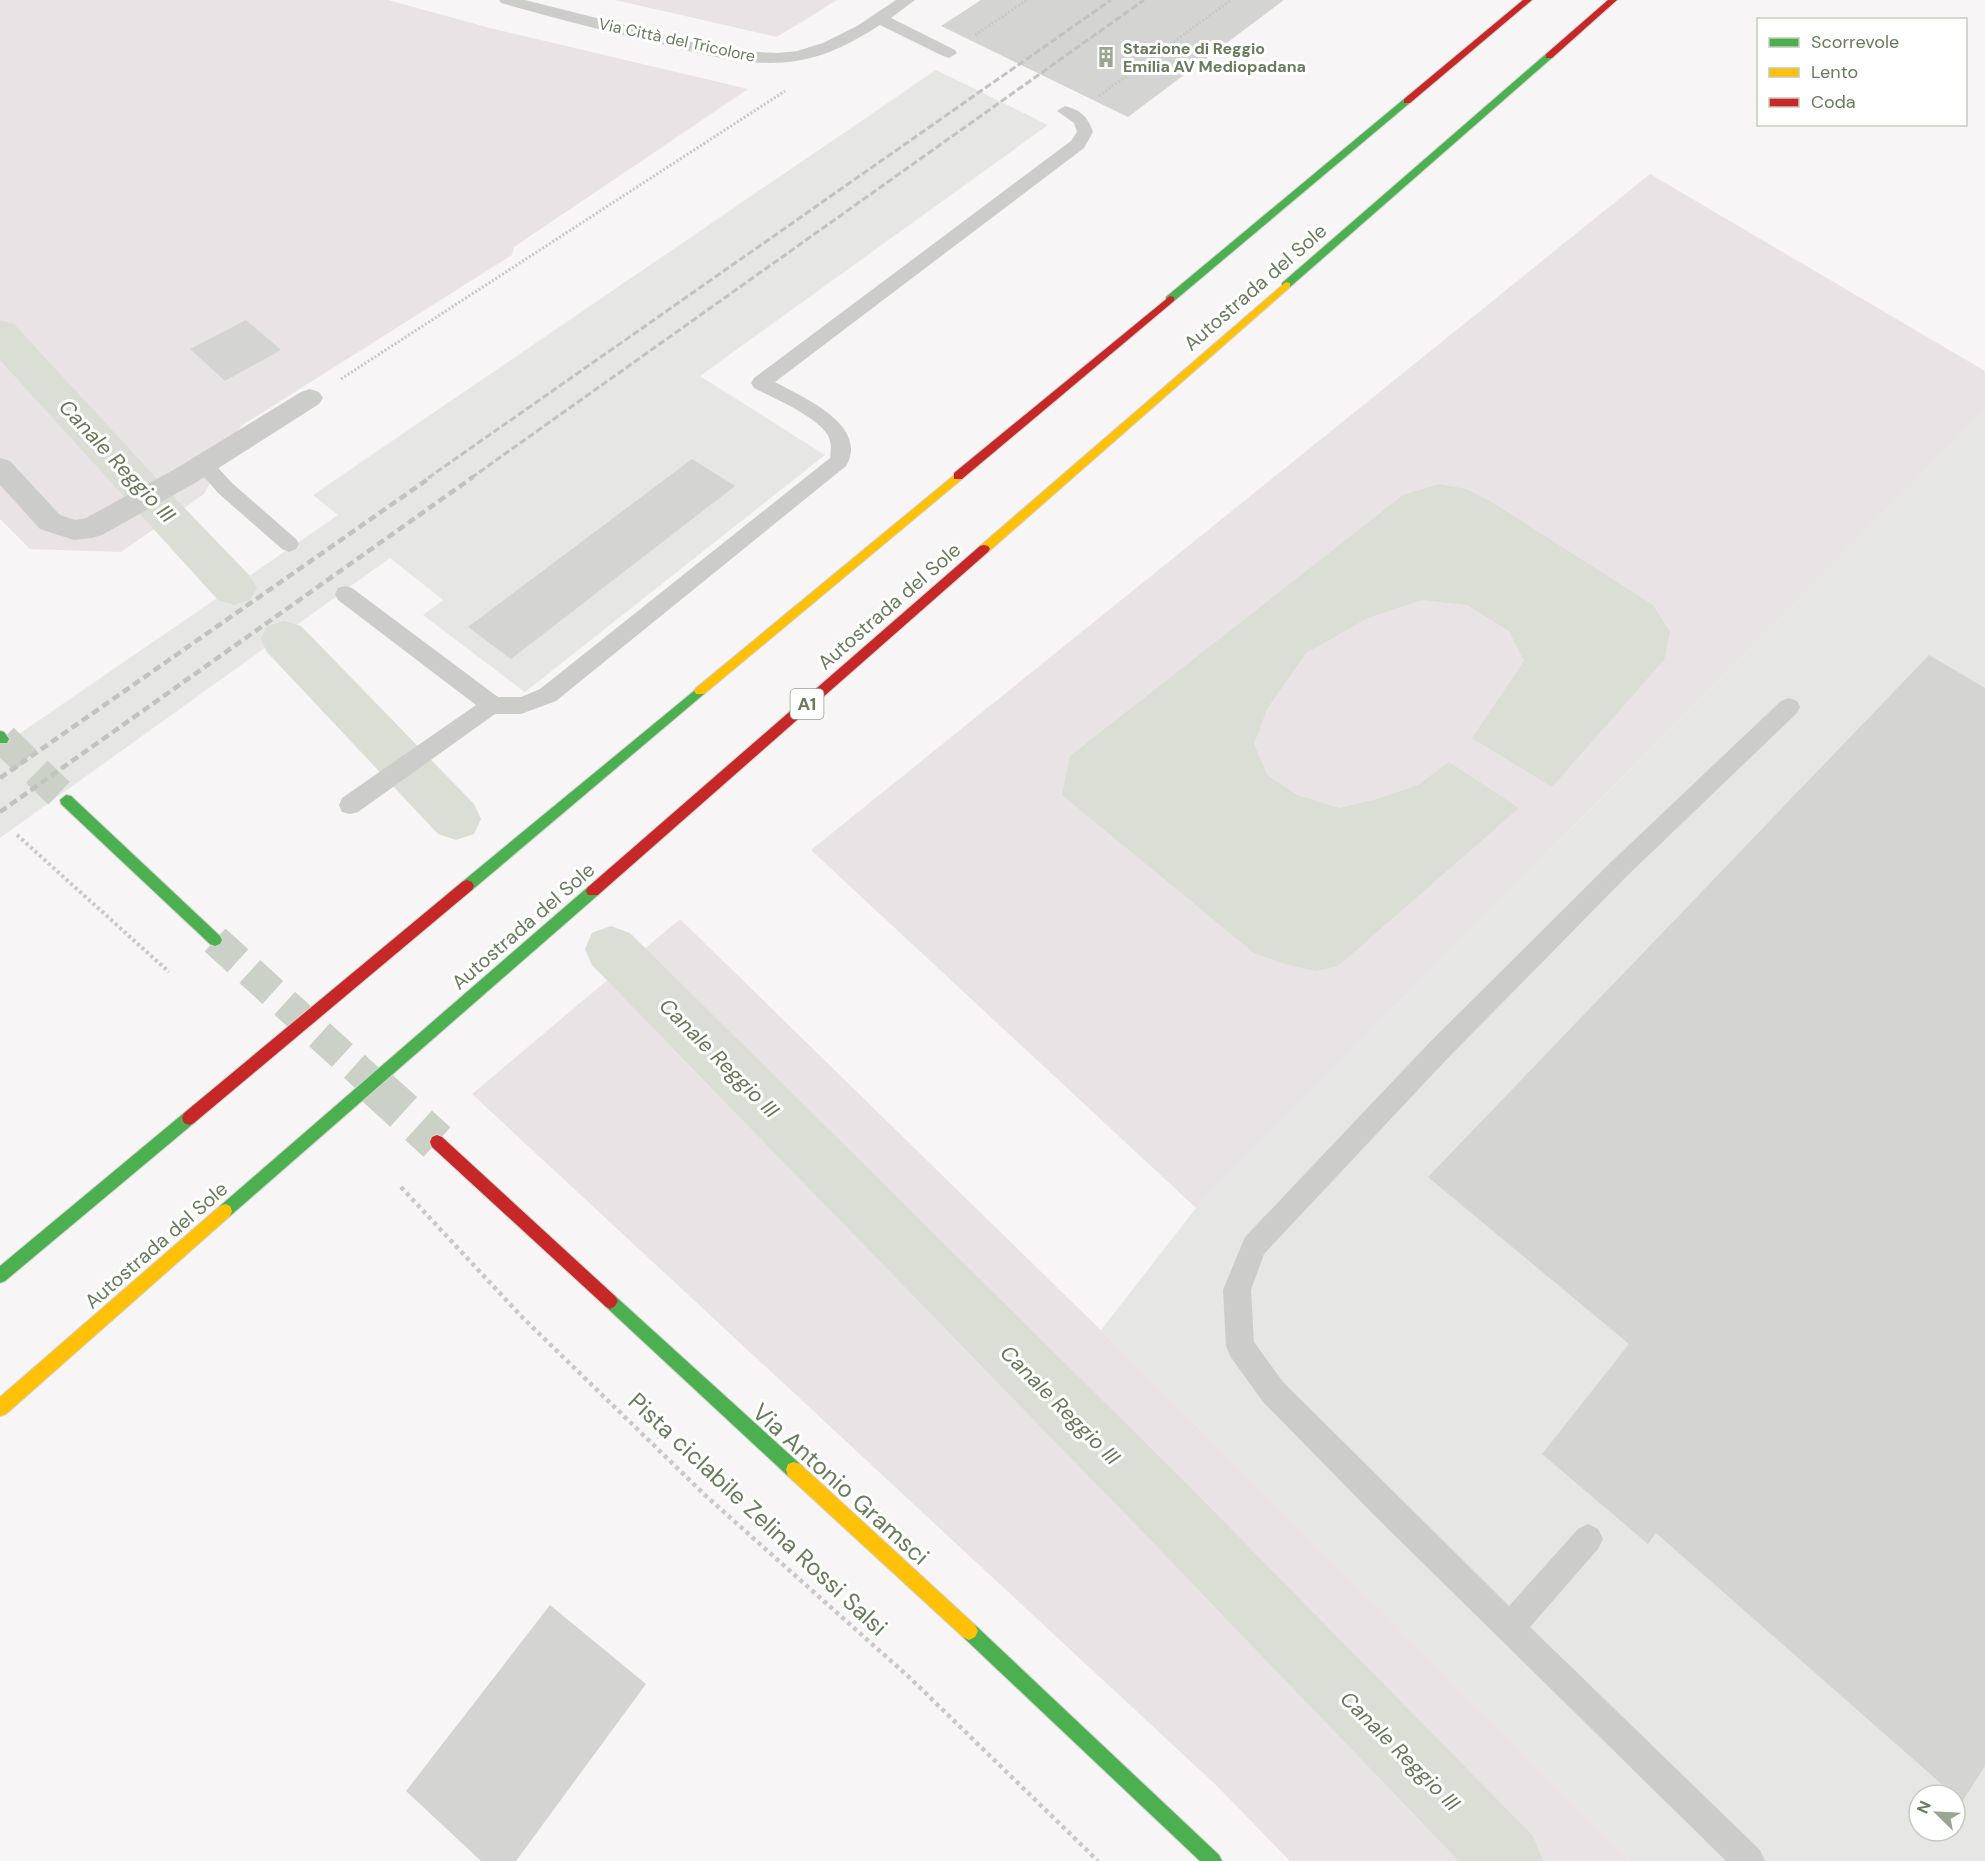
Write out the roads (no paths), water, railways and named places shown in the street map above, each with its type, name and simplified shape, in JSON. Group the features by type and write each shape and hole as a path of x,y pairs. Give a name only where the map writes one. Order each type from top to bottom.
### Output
{"main road":[{"path":"0,1276 1528,0"},
{"name":"Autostrada del Sole","path":"0,1408 1613,0"},
{"path":"66,801 215,940"},
{"name":"Via Antonio Gramsci","path":"437,1142 1051,1706 1213,1861"}],"street":[{"path":"0,468 50,522 74,530 92,528 108,521 310,399"}],"lane":[{"name":"Via Città del Tricolore","path":"507,0 640,35 707,49 764,57 788,57 816,52 840,42 907,0"},
{"path":"878,18 949,53"},
{"path":"345,594 492,705 506,708 525,707 549,695 839,461 842,448 837,432 821,418 761,383 1078,144 1085,132 1081,120 1065,111"},
{"path":"194,470 225,488 289,544"},
{"path":"350,805 492,705"},
{"path":"1749,1861 1386,1507 1273,1392 1240,1346 1237,1290 1254,1246 1437,1051 1619,868 1789,707"},
{"path":"1509,1628 1588,1539"}],"waterway":[{"name":"Canale Reggio III","path":"0,334 155,505 234,588"},
{"name":"Canale Reggio III","path":"284,639 456,819"},
{"name":"Canale Reggio III","path":"611,949 1163,1506 1508,1861"}],"tunnel":[{"path":"3,739 66,800"},
{"path":"215,940 376,1086"},
{"path":"374,1085 437,1142"}],"railway":[{"path":"428,478 1111,0"},
{"path":"471,478 1144,0"},
{"path":"0,778 431,477"},
{"path":"0,812 473,477"}],"place":[{"name":"Stazione di Reggio Emilia AV Mediopadana","path":"1106,57"}]}
